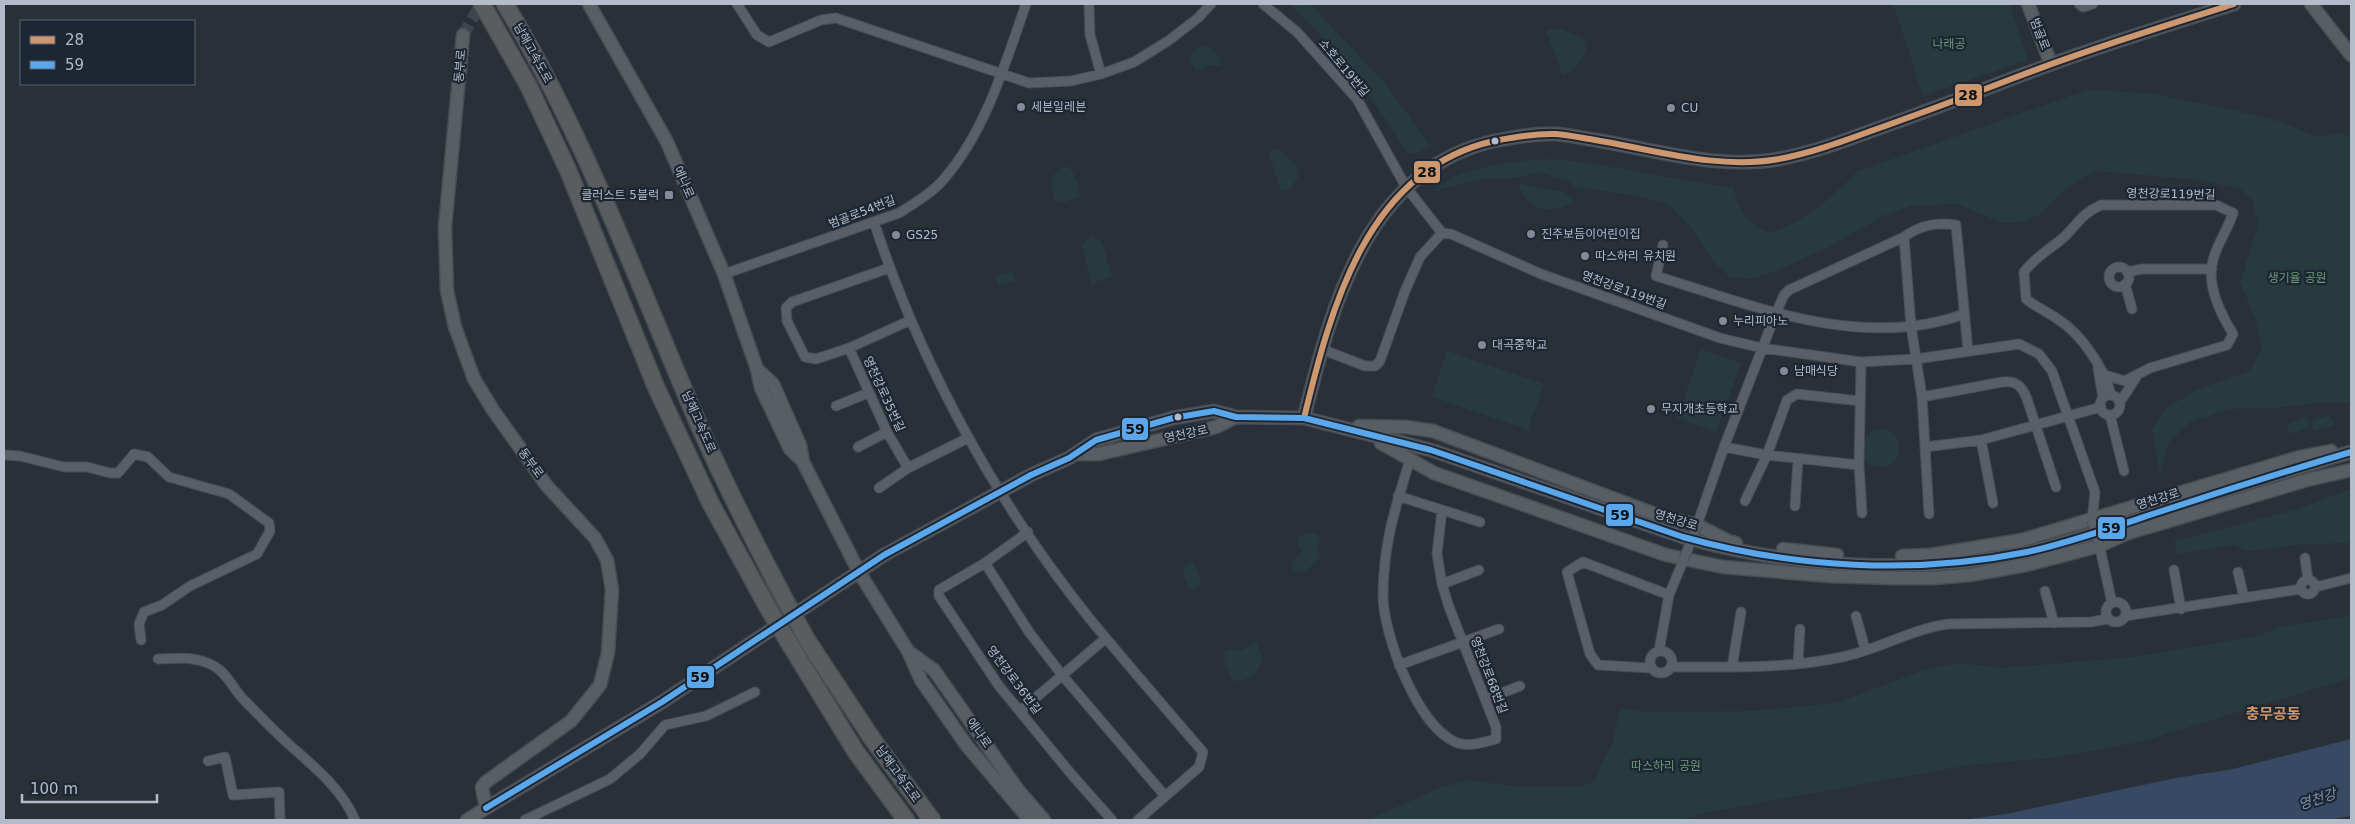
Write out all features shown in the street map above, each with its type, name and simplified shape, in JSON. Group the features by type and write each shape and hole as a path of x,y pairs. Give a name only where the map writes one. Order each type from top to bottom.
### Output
{"highway":[{"name":"남해고속도로","path":"482,4 528,86 568,170 660,396 711,504 768,608 856,752 906,820"},
{"name":"남해고속도로","path":"505,4 536,55 595,175 702,432 749,532 807,640 873,740 932,820"}],"street":[{"name":"에나로","path":"589,4 667,142 724,274 757,370 761,388 790,449 803,462 859,572 908,651 921,680 968,746 1030,820"},
{"path":"737,4 757,35 769,42 821,20 836,18 1028,83 1072,81 1101,74 1134,62 1168,41 1198,18 1211,4"},
{"name":"범골로54번길","path":"724,274 899,213 922,199 944,180 970,146 1001,75 1026,4"},
{"path":"1089,4 1090,35 1101,74"},
{"name":"소호로19번길","path":"1264,4 1297,32 1357,98 1406,187"},
{"name":"범골로","path":"2028,4 2051,64"},
{"path":"2078,4 2083,8 2093,4"},
{"path":"1304,418 1321,349 1354,259 1376,224 1406,187 1429,167 1471,146 1517,136 1556,134 1736,164 1779,159 1822,148 1928,111 2051,64 2234,4"},
{"path":"2311,4 2351,55"},
{"name":"동부로","path":"463,35 445,228 447,291 455,327 474,379 492,410 547,486 595,538 607,560 612,589 608,653 600,685 571,721 486,782 482,787 486,808"},
{"path":"1321,349 1366,366 1375,366 1380,361 1405,291 1420,257 1442,233 1406,187"},
{"name":"영천강로119번길","path":"2101,205 2216,205 2233,213 2213,260 2212,270 2213,290 2221,316 2233,334 2227,345 2150,368 2138,376 2125,381 2107,399 2104,375 2076,334 2060,320 2026,299 2024,272 2033,260 2063,238 2088,211 2101,205"},
{"path":"874,222 889,268 911,320 968,438 1028,532 1106,638 1203,752 1199,767 1138,820"},
{"path":"1651,668 1651,657 1659,650 1669,596 1762,348 1784,295 1789,290 1904,237 1914,229 1930,224 1956,225 1968,351"},
{"name":"영천강로119번길","path":"1442,233 1451,234 1542,274 1720,338 1762,348 1861,362 1916,359 2020,344 2039,354 2052,371 2070,416 2095,492 2092,520"},
{"path":"1904,237 1911,326 1922,397 1928,514"},
{"name":"영천강로119번길","path":"1663,245 1656,276 1776,313"},
{"path":"2125,284 2115,286 2110,282 2109,275 2112,269 2118,267 2127,272 2142,269 2212,270"},
{"name":"영천강로35번길","path":"889,268 792,302 786,308 787,321 806,356 816,360 849,348 887,432 908,468"},
{"path":"2127,272 2128,279 2125,284 2132,309"},
{"path":"1776,313 1812,322 1858,328 1911,326 1946,320 1964,314"},
{"path":"849,348 911,320"},
{"path":"1861,362 1859,465 1862,514"},
{"name":"영천강로119번길","path":"2098,367 2107,399"},
{"path":"2104,375 2125,381"},
{"name":"영천강로119번길","path":"2110,415 2117,412 2120,402 2138,376"},
{"path":"1922,397 2009,380 2023,388 2056,487"},
{"path":"836,406 868,393"},
{"path":"1746,501 1767,456 1786,400 1797,394 1860,401"},
{"path":"2107,399 2104,413 2110,415 2124,471"},
{"path":"1925,447 1981,440 2070,416 2107,399 2120,402"},
{"name":"영천강로","path":"486,808 662,702 884,554 1075,454 1096,440 1173,418 1214,412 1236,417 1304,418 1377,441 1434,473 1684,559 1723,567 1829,576 1936,578 1970,575 2026,565 2099,545 2128,533 2308,480 2351,470"},
{"name":"영천강로","path":"1075,454 1100,454 1216,427 1236,417"},
{"name":"영천강로","path":"1327,425 1431,450 1710,544 1809,562 1826,563 1947,564 2028,552 2106,530 2267,476 2351,452"},
{"name":"영천강로","path":"1327,425 1406,427 1434,431 1655,514 1697,525 1728,542 1806,553 1889,556 1930,555 2022,540 2300,457 2351,447"},
{"path":"858,447 887,432"},
{"path":"879,488 908,468 968,438"},
{"path":"1981,440 1993,503"},
{"path":"1724,447 1767,456 1859,465"},
{"path":"4,455 20,456 64,467 86,467 118,473 134,454 139,454 148,457 168,476 228,494 269,523 270,531 257,554 190,586 162,605 144,612 139,624 141,640"},
{"name":"영천강로68번길","path":"1410,460 1386,539 1383,598 1392,644 1416,698 1432,722 1456,743 1475,745 1496,739 1496,727 1449,607 1442,584 1437,554 1442,510"},
{"path":"1794,506 1798,460"},
{"path":"1398,496 1480,522"},
{"path":"2092,520 2112,603"},
{"name":"영천강로36번길","path":"1028,532 984,563 939,590 940,596 999,686 1112,820"},
{"path":"2305,558 2308,580"},
{"path":"1669,596 1583,562 1567,572 1590,654 1598,665 1651,668 1656,672 1663,673 1671,667 1742,668 1844,657 1932,626 1948,624 2091,622 2108,618 2116,623 2122,621 2125,616 2124,606 2112,603 2106,609 2108,618"},
{"path":"984,563 1029,632 1062,675 1165,796"},
{"path":"1442,584 1479,570"},
{"path":"2174,570 2181,609"},
{"path":"2238,572 2244,598"},
{"path":"2125,616 2181,609 2301,589 2308,595 2314,592 2316,587 2351,578"},
{"path":"2301,589 2302,582 2308,580 2314,583 2316,587"},
{"path":"2045,591 2054,623"},
{"path":"1732,667 1741,612"},
{"path":"1856,616 1865,650"},
{"path":"1400,665 1499,629"},
{"path":"1798,663 1800,629"},
{"path":"1020,711 1106,638"},
{"path":"1659,650 1669,654 1672,660 1671,667"},
{"name":"에나로","path":"908,651 934,670 1018,790 1044,820"},
{"path":"158,659 198,658 215,666 225,674 242,698 316,767 336,789 350,808 355,820"},
{"path":"1486,699 1520,686"},
{"path":"525,820 610,780 640,754 664,725 706,716 755,692"},
{"path":"208,761 225,757 233,795 279,792 280,820"},
{"path":"467,820 486,808"}],"green space":[{"path":"1290,4 1310,4 1384,82 1429,144 1436,143 1415,154 1408,153 1351,67"},
{"name":"나래공","path":"1893,4 2009,4 2028,60 1923,96"},
{"path":"1557,28 1582,37 1587,44 1579,63 1572,71 1563,76 1546,31"},
{"path":"1204,45 1216,53 1220,59 1221,66 1207,65 1202,71 1195,69 1190,59 1192,52"},
{"name":"생기율 공원","path":"2087,90 2146,93 2220,107 2278,121 2317,137 2337,133 2351,136 2351,403 2327,402 2273,408 2231,409 2190,422 2169,442 2160,474 2152,429 2166,408 2197,390 2250,371 2262,347 2255,318 2240,282 2259,223 2251,199 2241,189 2200,180 2095,171 2066,188 2039,215 2023,222 2002,223 1957,204 1911,206 1883,216 1827,248 1771,273 1751,279 1730,277 1714,262 1690,226 1668,204 1639,196 1576,187 1568,181 1539,172 1516,178 1483,179 1433,191 1452,178 1476,169 1523,161 1564,160 1734,188 1738,204 1745,216 1770,233 1795,223 1806,216 1828,199 1858,171"},
{"path":"1277,148 1296,165 1299,175 1291,189 1286,191 1281,190 1269,154 1271,150"},
{"path":"1068,166 1077,181 1079,197 1065,202 1054,200 1052,178 1062,168"},
{"path":"1519,185 1564,192 1574,201 1558,208 1541,208 1527,200"},
{"path":"1092,235 1102,243 1112,274 1110,277 1091,284 1082,244"},
{"path":"1012,271 1016,281 998,286 995,276"},
{"path":"1701,349 1741,363 1716,432 1677,418"},
{"path":"1447,351 1544,384 1528,430 1432,397"},
{"path":"2330,415 2334,425 2314,431 2311,421"},
{"path":"2307,417 2310,427 2290,434 2287,424"},
{"path":"1881,429 1895,434 1900,448 1895,462 1881,467 1867,462 1862,448 1867,434"},
{"path":"2351,489 2351,543 2308,544 2248,551 2234,545 2178,554 2174,541 2295,510"},
{"path":"1318,534 1320,539 1316,547 1319,551 1319,559 1306,571 1296,573 1291,568 1292,562 1302,553 1297,541 1301,535"},
{"path":"1188,563 1194,564 1200,580 1200,586 1192,590 1186,582 1183,573 1183,567"},
{"name":"따스하리 공원","path":"2351,616 2351,678 2140,742 2053,758 1969,765 1704,813 1682,820 1368,820 1439,788 1469,780 1521,787 1583,786 1596,780 1601,764 1612,745 1620,708 1649,712 1750,711 1836,703 1924,670 1959,663 2001,668 2134,657 2262,635 2277,627"},
{"path":"1256,641 1263,660 1254,676 1236,682 1231,678 1222,654 1228,650 1242,650"}],"water":[{"name":"영천강","path":"2351,739 2351,816 2327,820 1962,820 2006,814 2176,778 2233,769"}],"tunnel":[{"path":"463,35 481,4"}],"transit line":[{"name":"28","path":"1304,418 1327,332 1342,289 1362,248 1385,212 1415,180 1450,156 1494,141 1556,134 1710,160 1756,162 1779,159 1803,154 1837,143 2069,58 2234,4"},
{"name":"59","path":"486,808 662,702 884,555 1031,475 1069,458 1096,440 1173,418 1214,411 1236,417 1304,418 1431,450 1683,537 1768,556 1854,565 1898,566 1941,564 2027,552 2080,538 2351,452"}],"place":[{"name":"세븐일레븐","path":"1021,107"},
{"name":"CU","path":"1671,108"},
{"name":"클러스트 5블럭","path":"669,195"},
{"name":"진주보듬이어린이집","path":"1531,234"},
{"name":"GS25","path":"896,235"},
{"name":"따스하리 유치원","path":"1585,256"},
{"name":"누리피아노","path":"1723,321"},
{"name":"대곡중학교","path":"1482,345"},
{"name":"남매식당","path":"1784,371"},
{"name":"무지개초등학교","path":"1651,409"}],"district":[{"name":"충무공동","path":"2273,714"}]}
